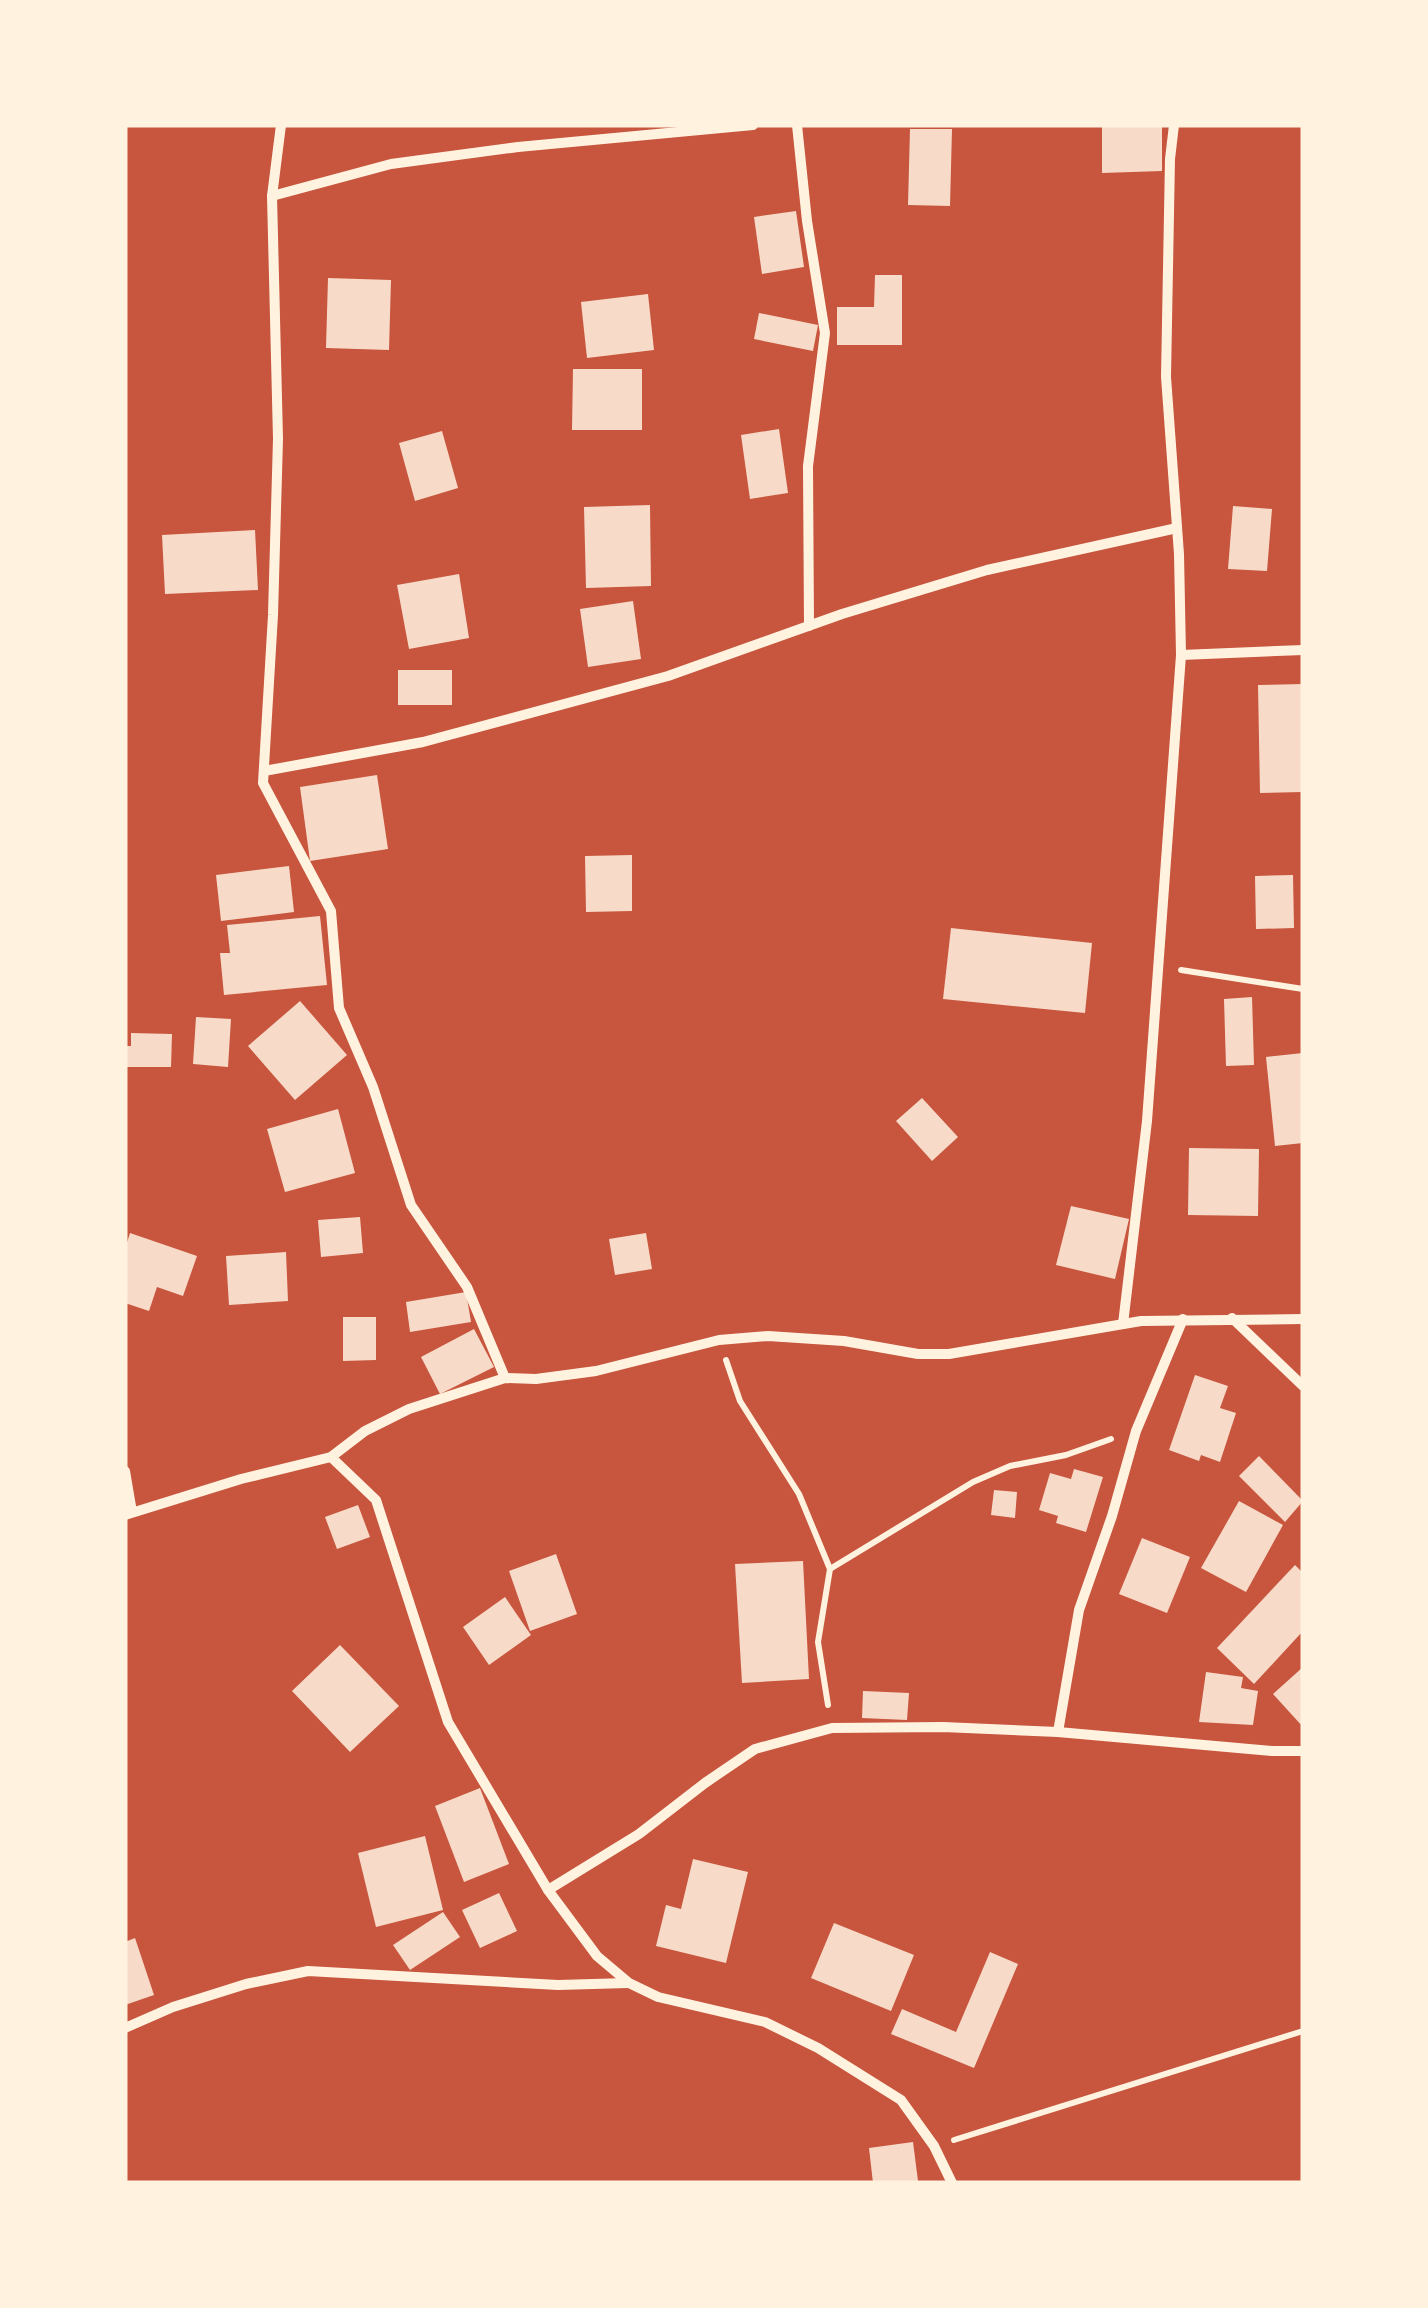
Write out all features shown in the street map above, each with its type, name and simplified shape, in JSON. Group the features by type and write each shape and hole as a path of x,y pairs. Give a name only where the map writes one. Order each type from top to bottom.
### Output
{"street":[{"path":"282,125 272,196 278,439 274,615 264,784 331,911 339,1008 373,1087 410,1205 467,1287 505,1378"},
{"path":"272,196 391,164 518,147 753,125"},
{"path":"798,125 807,221 826,333 808,466 809,626"},
{"path":"1123,1324 1147,1121 1181,655 1166,376 1174,125"},
{"path":"264,771 423,742 668,676 987,570 1176,528"},
{"path":"1181,655 1303,650"},
{"path":"1232,1318 1303,1386"},
{"path":"125,1471 128,1514 241,1479 332,1457 365,1431 408,1409 505,1378 536,1379 596,1371 720,1340 803,1338 918,1354 950,1354 1123,1324 1232,1318 1303,1320"},
{"path":"1058,1732 1079,1610 1112,1516 1136,1430 1183,1320"},
{"path":"332,1457 376,1500 448,1722 548,1890 596,1956 629,1983 658,1997 765,2022 818,2048 901,2100 934,2146 952,2183"},
{"path":"548,1890 639,1834 756,1749 832,1728 1058,1732 1303,1751"},
{"path":"125,2028 210,1995 308,1972 558,1985 629,1983"}],"path":[{"path":"1159,966 1303,990"},
{"path":"720,1340 740,1401 799,1494 830,1569 818,1642 832,1728"},
{"path":"830,1569 973,1482 1010,1466 1066,1455 1136,1430"},
{"path":"934,2146 1303,2032"}],"building":[{"path":"1102,125 1162,125 1162,171 1102,173"},
{"path":"910,129 952,129 950,206 908,205"},
{"path":"796,211 804,267 762,274 754,217"},
{"path":"875,275 902,275 902,345 837,345 837,307 874,307"},
{"path":"328,278 391,280 389,350 326,348"},
{"path":"648,294 654,350 587,358 581,302"},
{"path":"759,313 818,325 813,351 754,339"},
{"path":"573,369 642,369 642,430 572,430"},
{"path":"779,429 788,493 750,499 741,435"},
{"path":"442,431 458,488 415,501 399,443"},
{"path":"650,505 651,586 586,588 584,507"},
{"path":"1233,506 1272,509 1267,571 1228,569"},
{"path":"255,530 258,590 165,594 162,535"},
{"path":"459,574 469,638 409,649 397,585"},
{"path":"633,601 641,659 588,667 580,609"},
{"path":"398,670 452,670 452,705 398,705"},
{"path":"1303,684 1303,792 1260,793 1258,685"},
{"path":"377,775 388,849 310,861 300,787"},
{"path":"632,855 632,911 586,912 585,856"},
{"path":"289,866 294,912 221,921 216,875"},
{"path":"1293,875 1294,928 1256,929 1255,876"},
{"path":"320,916 327,985 224,995 220,953 230,953 227,925"},
{"path":"951,928 1092,943 1085,1013 943,999"},
{"path":"1252,997 1254,1065 1226,1066 1224,999"},
{"path":"300,1001 347,1055 295,1100 248,1046"},
{"path":"196,1017 231,1019 228,1067 193,1064"},
{"path":"131,1033 172,1034 171,1067 125,1067 125,1046 131,1046"},
{"path":"1303,1053 1303,1143 1275,1146 1266,1057"},
{"path":"922,1098 958,1137 932,1161 896,1121"},
{"path":"338,1109 355,1173 285,1192 267,1129"},
{"path":"1189,1148 1259,1149 1258,1216 1188,1215"},
{"path":"1071,1206 1129,1219 1115,1279 1056,1265"},
{"path":"360,1217 363,1253 321,1257 318,1220"},
{"path":"130,1233 197,1256 183,1296 157,1287 149,1311 125,1303 125,1249"},
{"path":"646,1233 652,1269 615,1275 609,1239"},
{"path":"286,1252 288,1301 229,1305 226,1256"},
{"path":"466,1292 471,1322 410,1332 406,1302"},
{"path":"343,1317 376,1317 376,1360 343,1361"},
{"path":"474,1329 494,1367 440,1394 421,1357"},
{"path":"1195,1375 1228,1386 1220,1408 1236,1413 1220,1462 1201,1455 1199,1461 1169,1450"},
{"path":"1259,1456 1303,1501 1285,1522 1239,1476"},
{"path":"1074,1469 1103,1477 1086,1532 1056,1523 1058,1516 1039,1510 1050,1473 1071,1479"},
{"path":"994,1490 1017,1492 1015,1518 991,1515"},
{"path":"1239,1501 1283,1525 1246,1592 1201,1568"},
{"path":"358,1505 370,1537 337,1549 325,1517"},
{"path":"1142,1538 1190,1557 1167,1613 1119,1594"},
{"path":"556,1554 577,1614 530,1631 509,1571"},
{"path":"803,1561 809,1679 742,1683 735,1564"},
{"path":"1295,1565 1303,1573 1303,1631 1254,1684 1217,1648"},
{"path":"505,1597 531,1635 489,1665 463,1627"},
{"path":"340,1645 399,1706 350,1752 292,1691"},
{"path":"1303,1667 1303,1727 1273,1694"},
{"path":"1206,1672 1243,1677 1241,1688 1258,1691 1253,1725 1199,1722"},
{"path":"863,1691 909,1693 907,1720 862,1718"},
{"path":"480,1788 509,1864 464,1882 435,1806"},
{"path":"425,1836 443,1910 376,1927 358,1853"},
{"path":"693,1859 748,1872 726,1963 656,1946 666,1905 681,1909"},
{"path":"499,1893 517,1931 480,1948 462,1910"},
{"path":"443,1912 460,1937 410,1970 393,1945"},
{"path":"834,1923 914,1955 891,2011 811,1978"},
{"path":"135,1938 154,1995 125,2005 125,1942"},
{"path":"990,1952 1018,1964 974,2068 891,2034 902,2009 956,2032"},
{"path":"913,2142 918,2181 873,2183 869,2148"}]}
